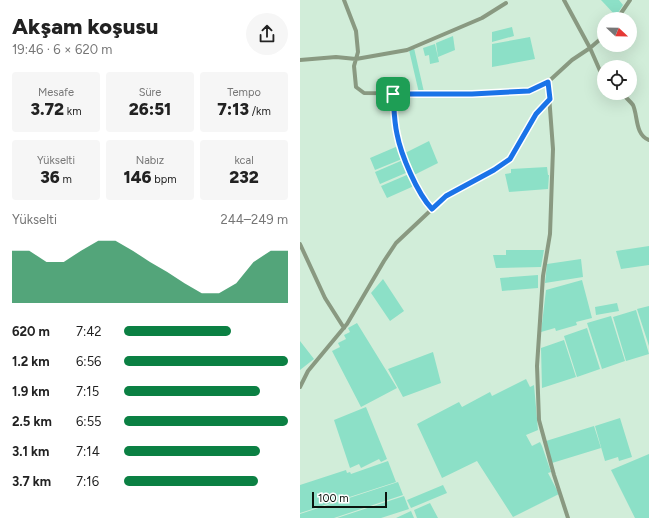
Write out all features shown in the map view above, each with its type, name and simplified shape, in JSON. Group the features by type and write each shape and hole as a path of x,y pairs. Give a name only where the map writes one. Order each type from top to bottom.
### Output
{"street":[{"path":"344,0 356,31 358,52 354,66 356,87 364,93 472,94 529,91 548,82 572,60 597,42"},
{"path":"564,0 597,64"},
{"path":"622,12 630,0"},
{"path":"300,60 336,57 356,59 408,50 482,18 506,3"},
{"path":"548,82 553,149 550,234 543,276 537,366 539,420 554,475 568,518"},
{"path":"300,387 308,371 344,328 396,243 446,196 494,170 510,159 536,114 550,99"},
{"path":"628,100 633,106 638,128 646,139 649,140"},
{"path":"300,244 325,298 344,328"}],"lane":[{"path":"393,94 395,125 400,146 420,193 432,209"}],"building":[{"path":"601,0 619,0 623,5 619,12 612,12"},
{"path":"512,27 514,36 492,42 492,32"},
{"path":"453,36 455,50 438,57 436,43"},
{"path":"530,37 535,59 492,67 492,44"},
{"path":"435,44 439,62 430,64 429,55 425,56 423,48"},
{"path":"414,48 424,92 419,93 409,50"},
{"path":"429,141 438,163 414,175 405,153"},
{"path":"398,146 402,159 375,170 370,158"},
{"path":"403,160 408,172 380,184 375,172"},
{"path":"547,167 549,175 548,189 509,192 505,174 511,173 511,169"},
{"path":"409,174 414,186 387,198 381,186"},
{"path":"649,246 649,265 621,269 616,251"},
{"path":"506,250 544,250 541,267 496,268 493,255 506,255"},
{"path":"581,259 583,277 545,283 547,264"},
{"path":"538,275 538,288 502,291 500,278"},
{"path":"383,279 404,311 390,321 371,293"},
{"path":"582,280 592,318 576,322 577,325 556,331 555,328 541,332 546,290"},
{"path":"617,303 619,311 596,315 595,307"},
{"path":"649,306 649,346 637,309"},
{"path":"636,310 649,354 626,361 613,317"},
{"path":"611,316 625,361 602,369 587,323"},
{"path":"357,323 397,388 361,407 332,351 340,347 338,343 346,339 344,335 350,332 348,328"},
{"path":"587,328 600,369 577,377 564,336"},
{"path":"564,340 576,377 542,388 541,348"},
{"path":"300,341 314,359 300,370"},
{"path":"433,352 441,383 403,397 388,369"},
{"path":"526,379 530,387 534,385 538,430 526,435 532,446 540,442 551,472 548,473 559,494 513,517 477,461 442,478 417,424 459,402 462,407 490,392 492,396"},
{"path":"366,407 387,459 381,462 379,459 361,468 359,464 350,468 334,420"},
{"path":"620,418 632,457 619,461 618,457 605,461 595,426"},
{"path":"594,426 601,448 552,463 546,441"},
{"path":"649,454 649,518 635,518 611,470"},
{"path":"388,461 396,482 300,513 300,485 346,470 347,473 350,472 351,474"},
{"path":"398,482 403,495 334,518 300,518 300,514"},
{"path":"443,485 447,493 411,508 407,500"},
{"path":"404,496 409,509 381,518 337,518"},
{"path":"430,503 438,518 417,518 414,510"},
{"path":"411,511 414,518 396,518"}],"route":[{"path":"548,82 550,99 536,114 510,159 494,170 446,196 432,209 420,193 400,146 395,125 393,94 472,94 529,91 548,82"}]}
